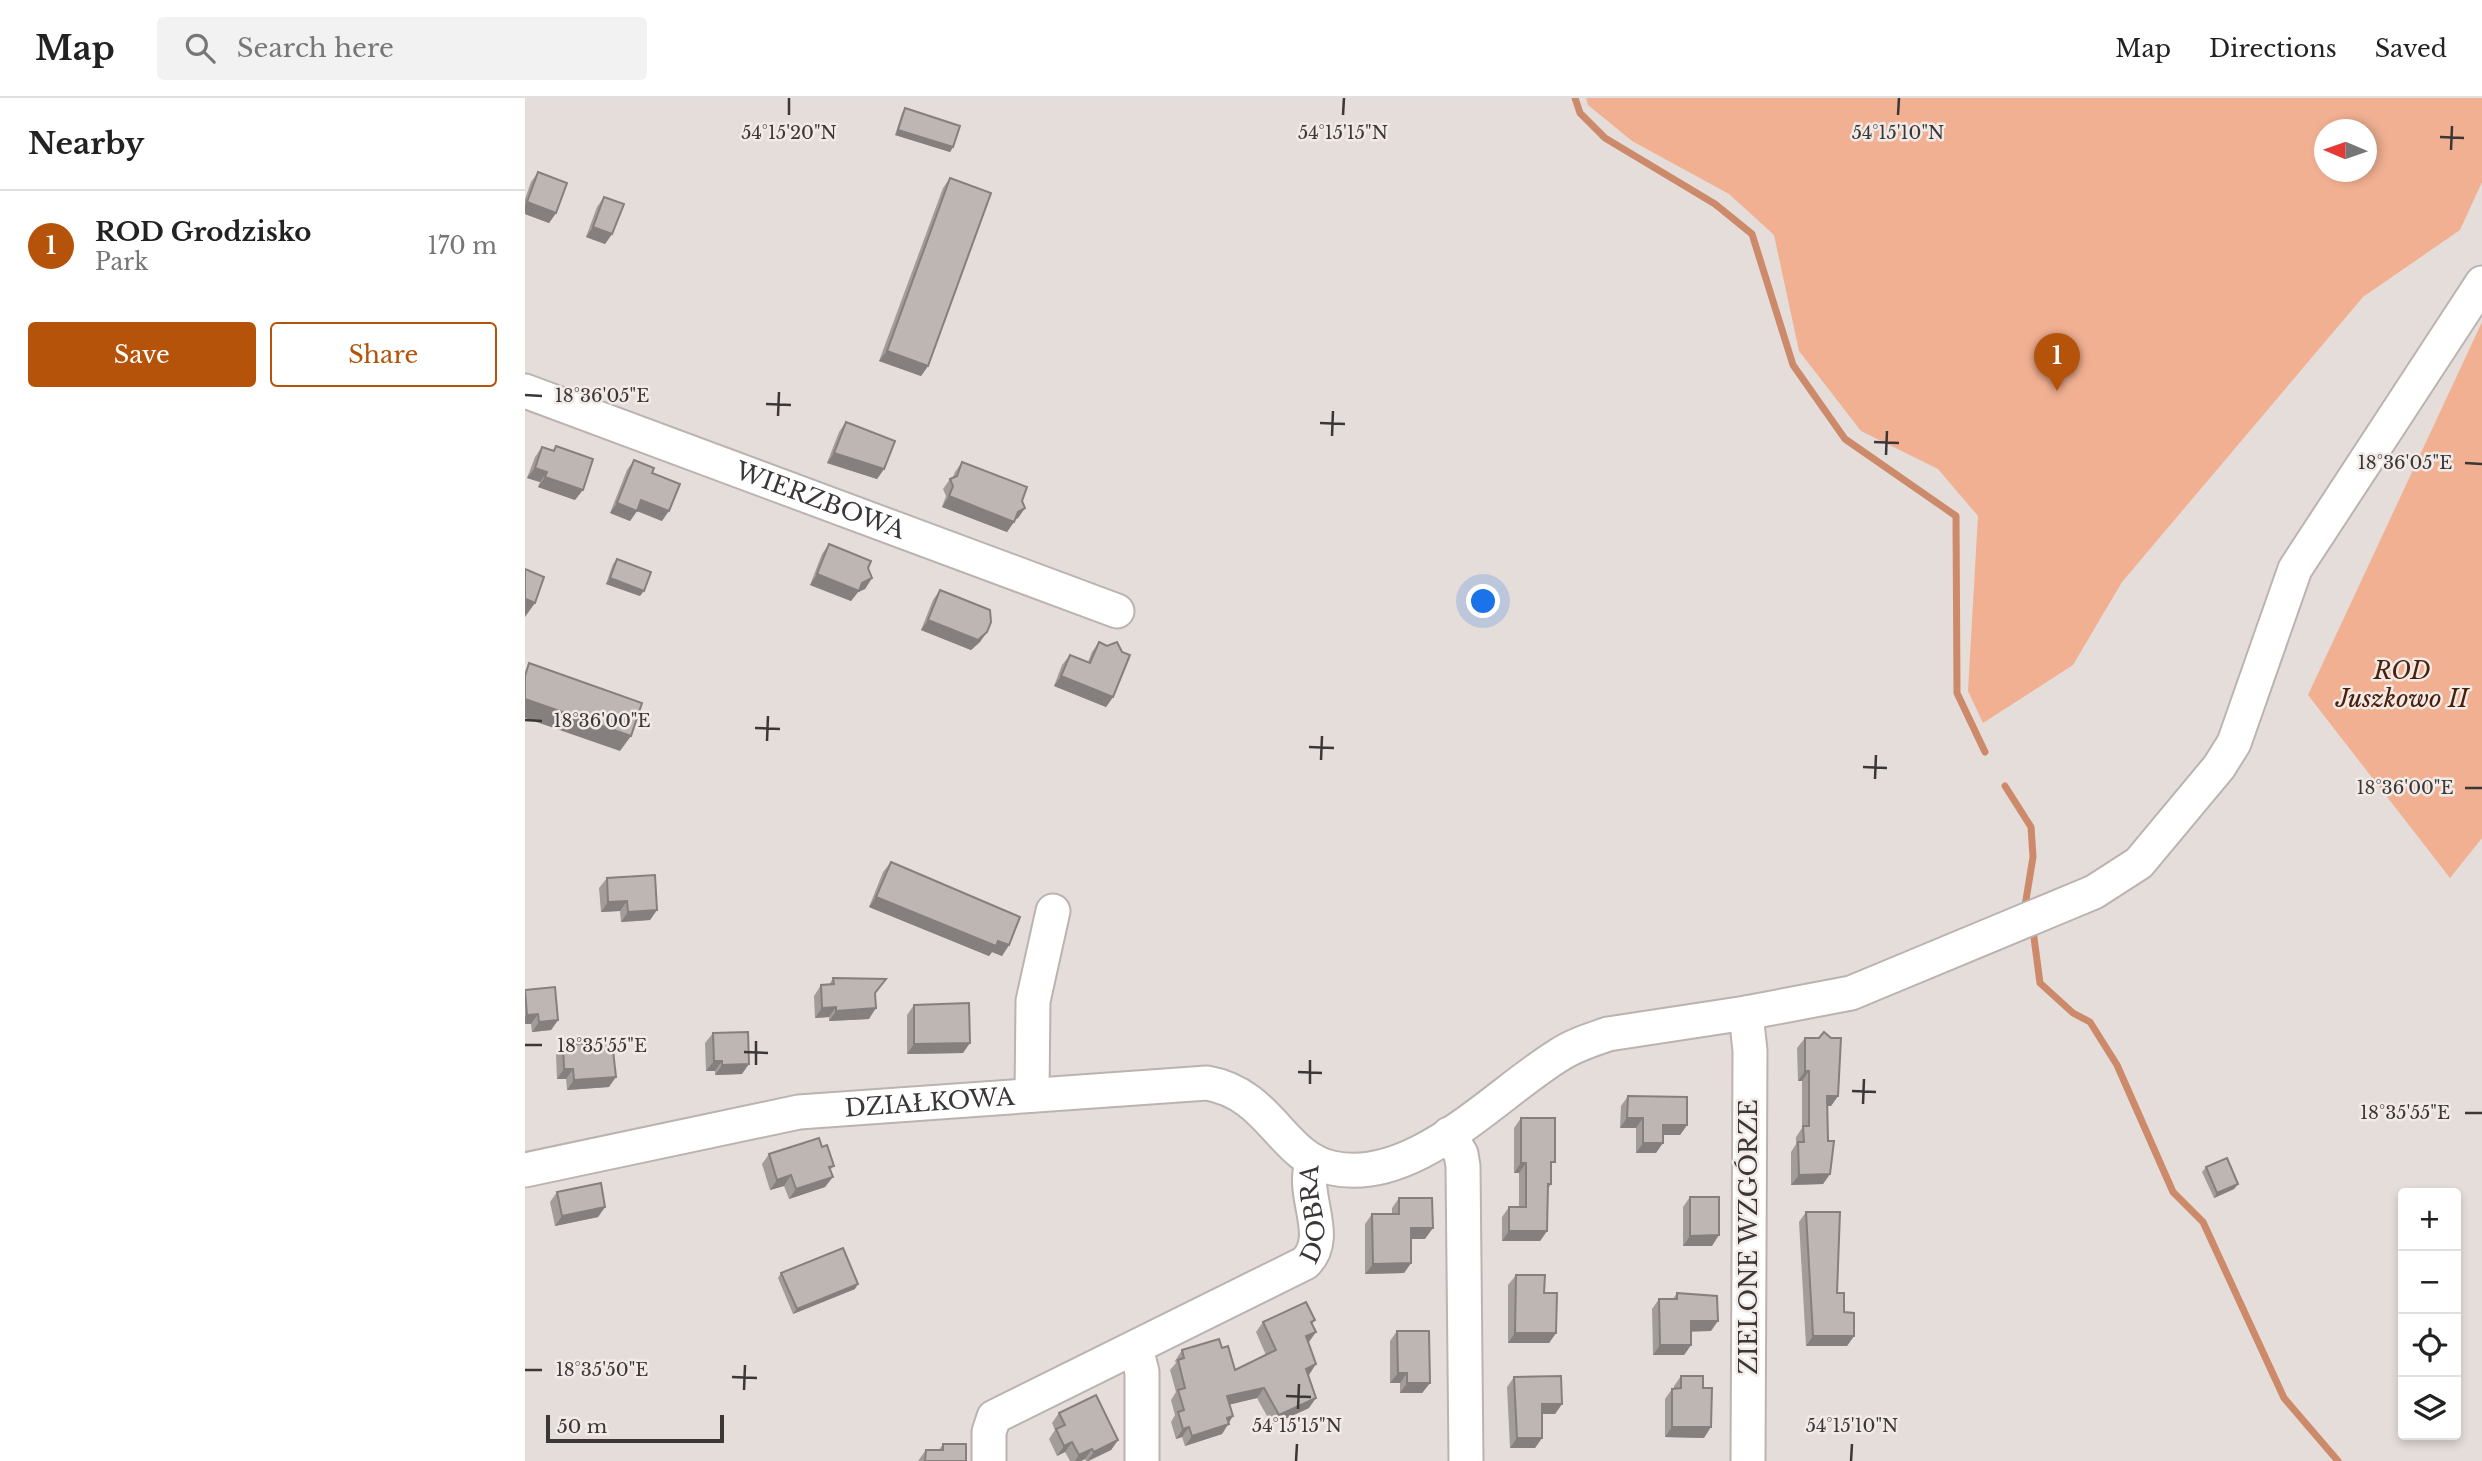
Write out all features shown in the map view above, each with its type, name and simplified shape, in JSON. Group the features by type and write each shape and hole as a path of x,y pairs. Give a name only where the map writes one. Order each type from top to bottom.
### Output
{"street":[{"name":"DOBRA","path":"989,1461 989,1432 994,1417 1305,1263 1312,1256 1317,1236 1308,1184 1313,1161 1349,1171 1379,1169 1405,1160 1449,1134 1559,1055 1589,1040 1608,1034 1746,1013 1851,993 2094,892 2139,863 2219,767 2234,743 2295,569 2482,283"},
{"name":"WIERZBOWA","path":"525,391 1117,611"},
{"path":"1032,1095 1033,1001 1053,911"},
{"name":"ZIELONE WZGÓRZE","path":"1746,1013 1750,1051 1748,1461"},
{"name":"DZIAŁKOWA","path":"525,1170 799,1112 1186,1084 1222,1086 1242,1094 1313,1161"},
{"path":"1449,1134 1461,1154 1464,1166 1466,1461"},
{"path":"1136,1348 1142,1372 1142,1461"}],"green space":[{"path":"1586,98 2482,98 2482,182 2460,230 2363,297 2122,582 2073,665 1983,723 1968,691 1978,516 1938,469 1861,431 1799,351 1774,235 1729,194 1632,141 1588,105"},
{"name":"ROD Juszkowo II","path":"2482,322 2482,838 2450,878 2308,695"}],"building":[{"path":"905,108 960,126 953,147 898,130"},
{"path":"538,172 567,183 556,213 527,202"},
{"path":"950,178 991,193 928,366 887,351"},
{"path":"604,197 624,204 612,234 593,227"},
{"path":"846,422 895,441 884,469 834,453"},
{"path":"556,446 593,459 583,490 545,477 547,472 535,468 542,447 554,451"},
{"path":"634,460 654,468 652,473 680,484 669,511 641,500 637,511 617,503"},
{"path":"962,462 1027,487 1022,501 1025,508 1018,512 1014,522 949,496 953,486 950,479 957,476"},
{"path":"829,544 871,561 868,568 872,578 862,583 859,591 817,574"},
{"path":"617,559 651,572 644,591 610,578"},
{"path":"525,569 544,577 535,603 526,599 525,601"},
{"path":"940,590 990,610 991,622 987,632 978,640 928,620"},
{"path":"1099,642 1107,646 1117,642 1122,652 1130,655 1113,697 1061,676 1070,655 1090,663"},
{"path":"529,663 642,703 631,736 525,699 525,676"},
{"path":"891,862 1020,917 1009,945 998,941 996,946 876,897"},
{"path":"655,875 657,910 628,912 627,901 608,902 607,878"},
{"path":"833,978 886,979 875,993 876,1008 836,1011 836,1007 822,1008 821,985 834,984"},
{"path":"555,987 558,1020 539,1022 538,1014 527,1015 525,990"},
{"path":"969,1003 970,1043 914,1044 914,1005"},
{"path":"748,1032 749,1064 722,1065 722,1061 714,1061 713,1033"},
{"path":"1824,1032 1831,1038 1841,1038 1838,1096 1827,1096 1828,1141 1834,1141 1830,1174 1799,1175 1798,1142 1804,1142 1803,1126 1809,1126 1809,1071 1805,1071 1805,1038 1819,1038"},
{"path":"612,1041 616,1077 574,1080 573,1069 564,1069 563,1045"},
{"path":"1628,1096 1687,1097 1687,1125 1663,1125 1663,1143 1643,1143 1643,1118 1627,1118"},
{"path":"1521,1118 1555,1118 1555,1162 1551,1162 1551,1184 1548,1184 1547,1231 1509,1231 1509,1207 1526,1207 1526,1163 1521,1163"},
{"path":"819,1138 822,1147 827,1145 834,1166 829,1167 833,1177 796,1189 791,1175 777,1180 769,1154"},
{"path":"2227,1158 2238,1184 2217,1193 2206,1167"},
{"path":"601,1183 605,1207 562,1216 557,1192"},
{"path":"1690,1197 1719,1197 1719,1235 1690,1236"},
{"path":"1399,1198 1432,1198 1433,1228 1411,1228 1411,1263 1373,1264 1372,1214 1399,1214"},
{"path":"1806,1212 1840,1212 1837,1293 1844,1293 1844,1312 1854,1313 1854,1336 1813,1336"},
{"path":"843,1248 858,1284 797,1309 781,1273"},
{"path":"1516,1275 1545,1275 1544,1293 1557,1293 1556,1333 1515,1333"},
{"path":"1677,1293 1717,1296 1718,1321 1691,1321 1691,1345 1660,1345 1659,1299 1677,1299"},
{"path":"1306,1302 1315,1320 1311,1322 1316,1332 1306,1336 1316,1364 1306,1369 1316,1398 1279,1415 1264,1388 1227,1396 1233,1416 1227,1418 1229,1424 1192,1436 1189,1427 1183,1429 1178,1412 1184,1410 1178,1390 1185,1388 1178,1360 1184,1358 1182,1350 1219,1339 1222,1348 1228,1346 1235,1370 1276,1350 1263,1322"},
{"path":"1397,1331 1429,1331 1430,1383 1407,1383 1407,1373 1398,1373"},
{"path":"1561,1376 1562,1404 1542,1404 1542,1438 1517,1438 1514,1377"},
{"path":"1681,1376 1703,1376 1703,1388 1712,1388 1711,1427 1672,1427 1672,1389 1681,1388"},
{"path":"1096,1395 1118,1440 1094,1452 1092,1449 1079,1455 1072,1442 1064,1446 1056,1429 1065,1425 1059,1413"},
{"path":"943,1444 966,1444 966,1461 925,1461 926,1450 943,1450"}],"waterway":[{"path":"1575,98 1580,113 1605,138 1715,204 1752,234 1793,365 1845,439 1956,516 1957,693 1985,752"},
{"path":"2005,786 2031,827 2033,857 2025,906"},
{"path":"2033,930 2040,983 2073,1013 2090,1022 2117,1065 2173,1192 2203,1222 2284,1398 2338,1461"}],"place":[{"name":"ROD Grodzisko","path":"2057,391"}]}
